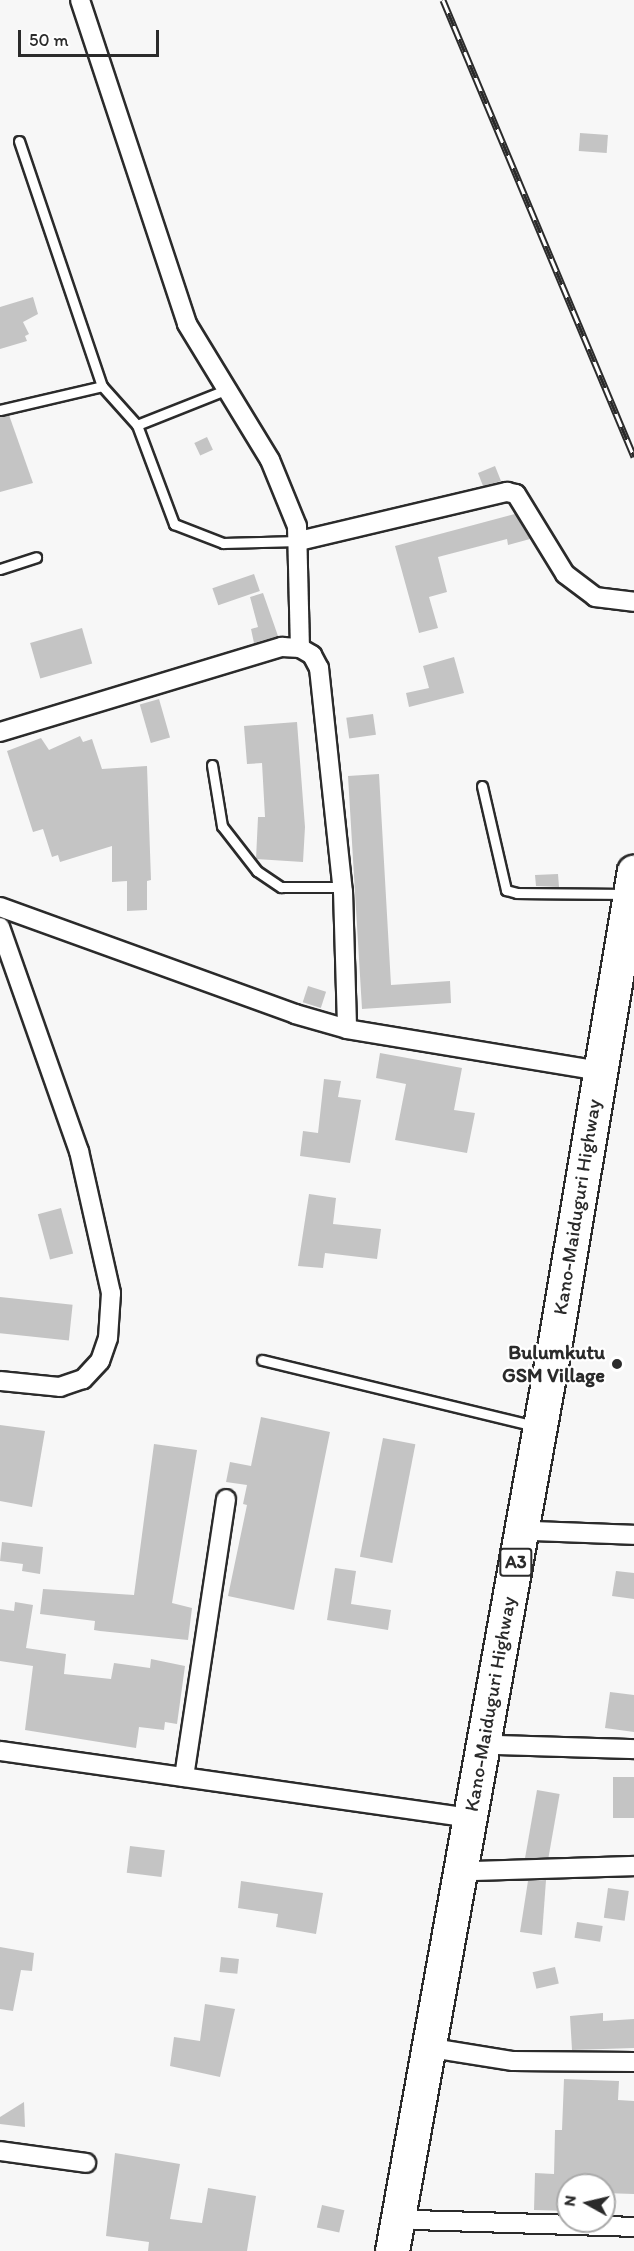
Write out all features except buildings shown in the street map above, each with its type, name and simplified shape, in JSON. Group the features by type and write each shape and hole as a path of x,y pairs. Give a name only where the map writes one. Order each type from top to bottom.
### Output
{"highway":[{"name":"Kano-Maiduguri Highway","path":"412,2235 424,2117 469,1818 540,1427 632,883"},
{"name":"Kano-Maiduguri Highway","path":"392,2251 424,2117 444,2050 634,997"}],"street":[{"path":"80,0 187,324 270,460 299,541 300,648"},
{"path":"299,541 507,492 516,494 565,574 595,597 634,602"},
{"path":"0,732 282,647 300,648 312,655 319,668 343,891 347,1029"},
{"path":"0,907 295,1014 347,1029 600,1071"},
{"path":"0,927 79,1151 111,1293 108,1338 100,1361 82,1379 60,1387 0,1381"},
{"path":"184,1777 226,1499"},
{"path":"536,1531 634,1535"},
{"path":"498,1745 599,1751 634,1749"},
{"path":"0,1751 469,1818"},
{"path":"475,1871 634,1866"},
{"path":"444,2050 513,2061 634,2062"},
{"path":"0,2151 86,2163"},
{"path":"412,2235 634,2227"}],"lane":[{"path":"19,141 102,386 137,425 174,524 222,543 299,541"},
{"path":"0,410 102,386"},
{"path":"137,425 228,389"},
{"path":"0,570 36,557"},
{"path":"212,765 222,826 257,871 281,887 334,887 343,891"},
{"path":"482,786 506,890 517,893 632,883"},
{"path":"262,1360 540,1427"}],"railway":[{"path":"443,0 634,457"}],"place":[{"name":"Bulumkutu GSM Village","path":"617,1364"}]}
